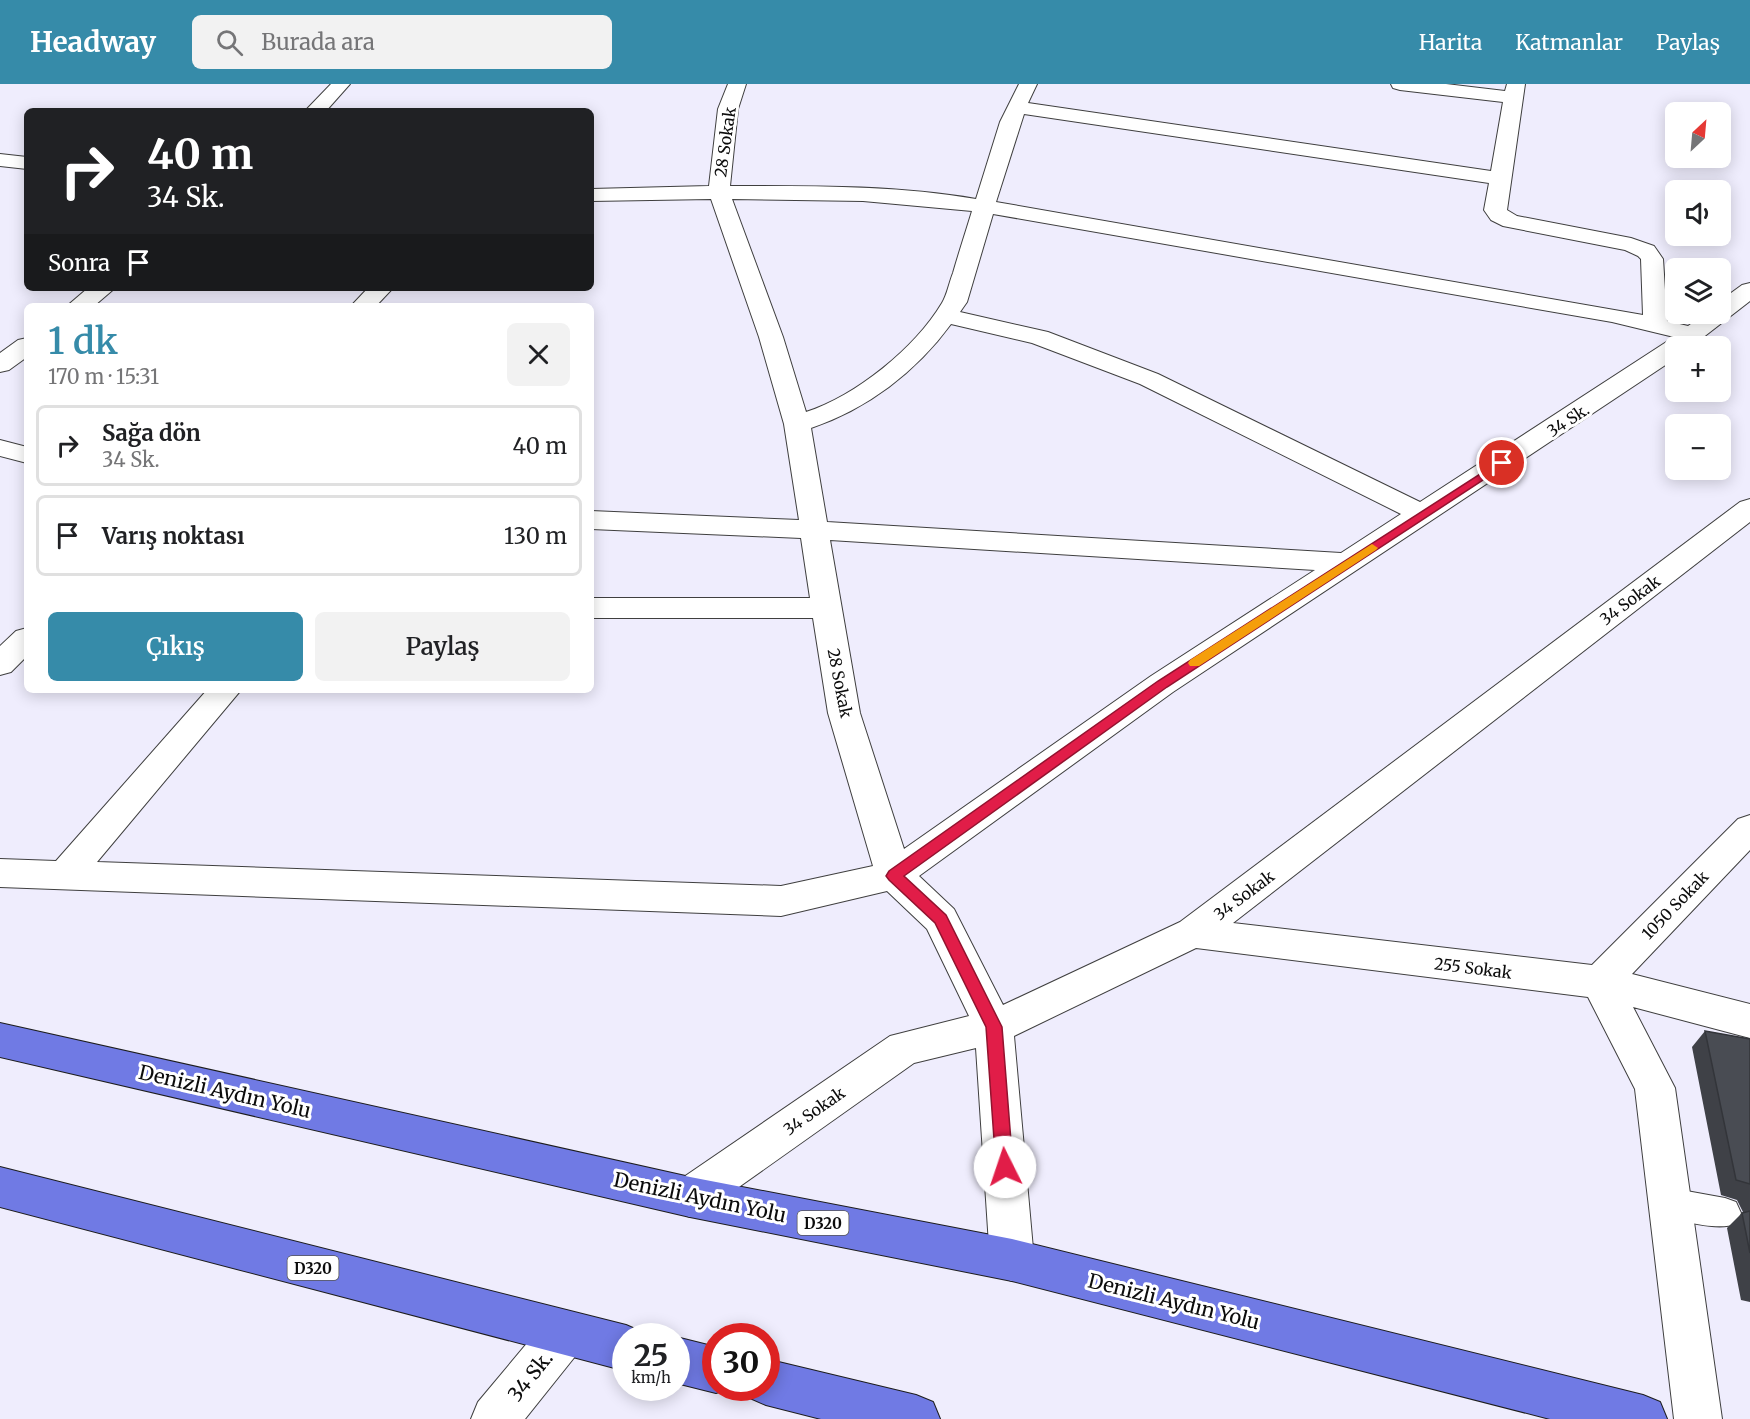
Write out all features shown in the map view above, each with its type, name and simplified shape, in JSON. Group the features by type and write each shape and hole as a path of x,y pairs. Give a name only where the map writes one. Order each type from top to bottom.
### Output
{"highway":[{"name":"Denizli Aydın Yolu","path":"0,1040 690,1197 1012,1260 1643,1419"},
{"name":"D320","path":"0,1187 612,1345"},
{"path":"780,1385 916,1419"}],"street":[{"path":"318,108 341,84"},
{"name":"28 Sokak","path":"737,84 728,109 719,192 771,337 797,424 844,713 894,876"},
{"path":"797,424 818,418 864,392 908,360 946,316 955,302 1016,107 1028,84"},
{"path":"1400,84 1515,91 1495,210 1504,218 1631,245 1646,251 1653,260 1655,323"},
{"path":"1016,107 1500,178"},
{"path":"0,160 24,163"},
{"path":"594,195 719,192 858,193 986,205 1655,323 1673,336"},
{"name":"34 Sk.","path":"1731,305 1750,290"},
{"path":"83,303 99,291"},
{"path":"366,303 378,291"},
{"path":"946,316 1039,337 1149,379 1423,514"},
{"name":"34 Sk.","path":"1691,336 1706,324"},
{"path":"0,364 24,347"},
{"name":"34 Sk.","path":"894,876 1162,684 1665,354"},
{"path":"0,448 24,454"},
{"name":"34 Sokak","path":"690,1197 904,1048 994,1027 1193,933 1750,508"},
{"path":"594,520 814,530 1349,563"},
{"path":"594,608 827,608"},
{"path":"0,664 24,641"},
{"path":"65,875 222,693"},
{"name":"1050 Sokak","path":"1600,982 1750,828"},
{"path":"0,873 782,901 894,876 941,919 994,1027 1012,1260"},
{"name":"255 Sokak","path":"1193,933 1600,982 1750,1021"},
{"path":"1600,982 1655,1088 1698,1419"},
{"name":"34 Sk.","path":"495,1419 565,1333"}],"lane":[{"path":"1670,1203 1725,1213"}],"building":[{"path":"1705,1031 1750,1039 1750,1184 1736,1180"},
{"path":"1750,1211 1750,1253 1742,1213"}],"slow traffic":[{"path":"1194,663 1372,548"}],"route":[{"path":"1005,1167 994,1027 941,919 894,876 1162,684 1502,463"}]}
